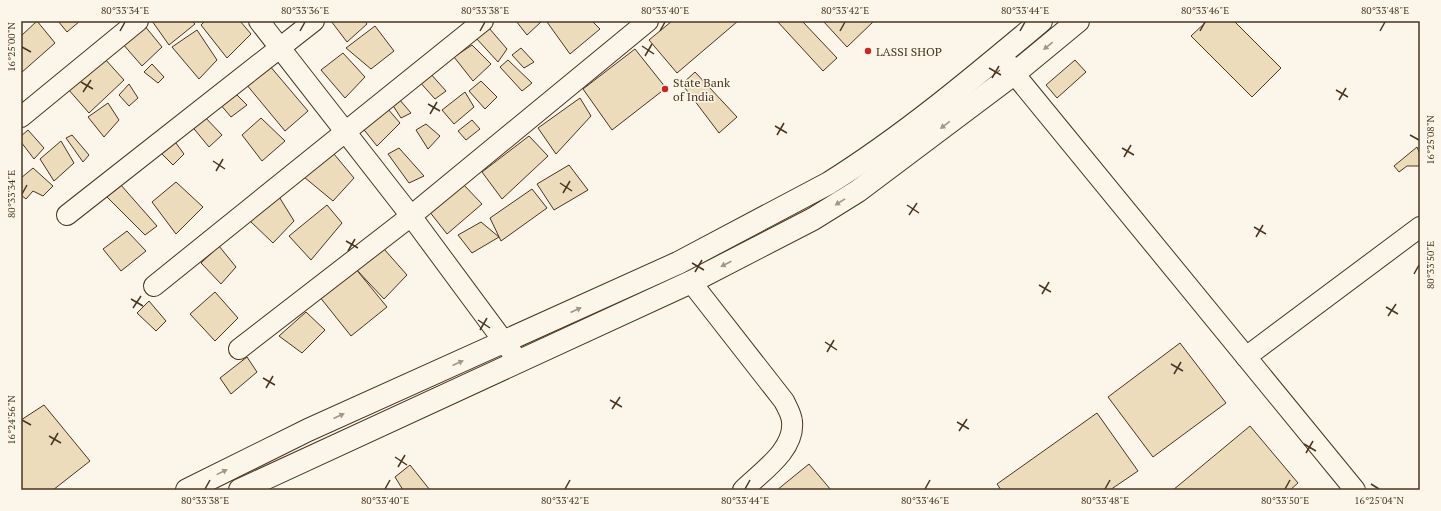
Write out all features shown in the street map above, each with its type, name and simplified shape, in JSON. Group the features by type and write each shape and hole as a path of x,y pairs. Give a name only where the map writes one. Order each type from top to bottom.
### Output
{"main road":[{"path":"187,490 308,430 678,263 829,183 849,171 928,112 1041,21"},
{"path":"240,490 691,282 787,233 858,191 1015,73 1078,21"}],"street":[{"path":"21,116 138,21"},
{"path":"259,21 411,216 503,343 519,362"},
{"path":"67,215 314,21"},
{"path":"154,286 347,133 483,21"},
{"path":"239,349 411,216 648,21"},
{"path":"1001,54 1355,490"},
{"path":"1246,357 1420,227"},
{"path":"691,282 784,401 792,420 792,436 784,450 743,490"}],"building":[{"path":"37,21 55,43 21,73 21,36"},
{"path":"58,21 80,21 67,32"},
{"path":"152,21 192,21 195,24 169,45"},
{"path":"205,21 240,21 251,34 227,58 201,25"},
{"path":"331,21 365,21 367,24 347,42"},
{"path":"516,21 542,21 527,35"},
{"path":"592,21 600,29 570,54 547,22"},
{"path":"672,21 738,21 677,73 649,40"},
{"path":"777,21 802,21 837,58 823,71"},
{"path":"823,21 874,21 847,47"},
{"path":"1207,21 1234,21 1281,68 1252,97 1191,36"},
{"path":"144,25 162,47 142,66 122,43"},
{"path":"375,26 394,51 371,69 346,48"},
{"path":"489,28 507,49 498,62 476,38"},
{"path":"197,30 217,60 199,79 172,47"},
{"path":"472,45 491,64 473,81 454,57"},
{"path":"521,48 534,62 524,68 512,55"},
{"path":"635,49 666,88 612,130 583,89"},
{"path":"343,53 365,77 345,98 321,70"},
{"path":"104,58 124,80 89,113 68,89"},
{"path":"508,60 532,83 522,91 500,67"},
{"path":"1075,60 1086,72 1057,98 1046,85"},
{"path":"152,64 164,77 158,83 144,72"},
{"path":"269,65 308,111 285,131 246,84"},
{"path":"429,72 446,91 435,99 418,80"},
{"path":"695,72 737,117 719,133 682,84"},
{"path":"481,81 497,97 485,109 469,91"},
{"path":"129,84 138,98 129,106 119,95"},
{"path":"465,92 474,107 454,124 442,110"},
{"path":"235,93 247,105 231,117 220,104"},
{"path":"580,98 591,116 556,154 538,128"},
{"path":"399,99 411,113 401,118 392,104"},
{"path":"108,103 119,120 104,137 88,117"},
{"path":"387,108 400,123 377,146 361,126"},
{"path":"203,115 222,135 209,147 190,124"},
{"path":"261,118 285,141 262,161 242,135"},
{"path":"472,120 480,129 466,140 458,131"},
{"path":"426,124 440,136 428,149 416,130"},
{"path":"28,130 44,148 34,159 21,142 21,136"},
{"path":"72,135 89,155 83,162 66,138"},
{"path":"529,136 548,156 502,199 482,172"},
{"path":"173,139 184,154 173,165 160,152"},
{"path":"61,141 74,163 54,181 40,159"},
{"path":"1417,147 1420,154 1420,166 1407,166 1399,172 1394,166"},
{"path":"399,148 424,176 409,183 388,154"},
{"path":"334,154 354,178 333,201 304,177"},
{"path":"569,165 588,190 554,210 537,184"},
{"path":"33,168 53,186 43,196 33,191 26,199 21,195 21,178"},
{"path":"176,182 203,207 176,234 152,202"},
{"path":"120,184 157,226 145,235 107,197"},
{"path":"463,184 482,204 447,234 429,211"},
{"path":"532,189 547,208 501,241 490,218"},
{"path":"278,195 294,221 273,243 250,221"},
{"path":"327,205 342,223 311,260 289,236"},
{"path":"481,222 499,237 472,253 458,235"},
{"path":"127,231 146,251 121,271 103,249"},
{"path":"219,246 236,267 221,284 201,263"},
{"path":"384,249 407,275 384,299 355,268"},
{"path":"355,268 387,307 351,336 319,296"},
{"path":"215,292 238,318 215,341 190,314"},
{"path":"149,301 166,321 156,331 137,313"},
{"path":"306,312 325,330 302,353 279,336"},
{"path":"1180,343 1226,403 1153,457 1108,397"},
{"path":"247,357 257,372 231,394 220,378"},
{"path":"44,405 90,461 53,490 21,490 21,420"},
{"path":"1097,413 1138,471 1110,490 1001,490 997,484"},
{"path":"1250,426 1298,483 1290,490 1173,490"},
{"path":"809,464 831,490 777,490"},
{"path":"410,465 430,490 403,490 395,477"}],"place":[{"name":"LASSI SHOP","path":"868,51"},
{"name":"State Bank of India","path":"665,89"}]}
